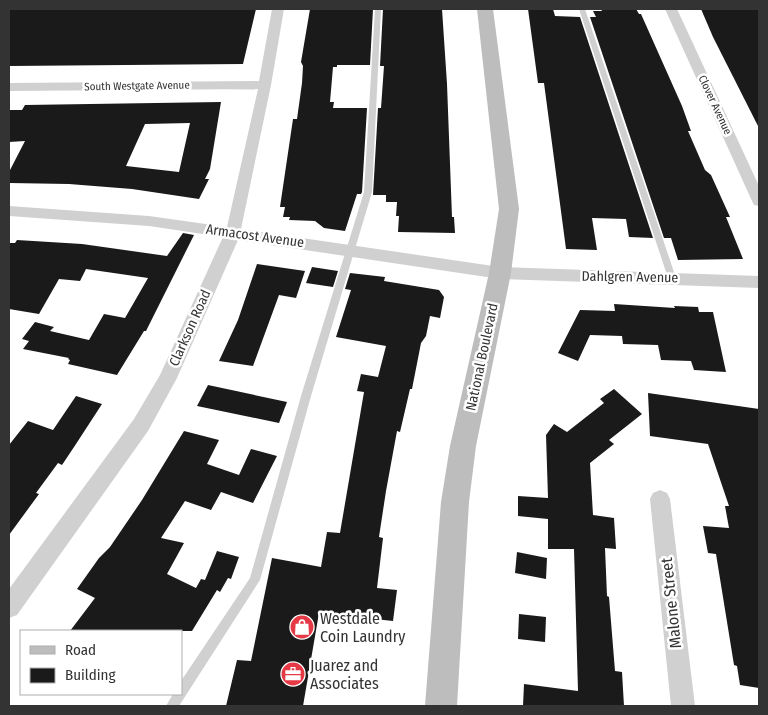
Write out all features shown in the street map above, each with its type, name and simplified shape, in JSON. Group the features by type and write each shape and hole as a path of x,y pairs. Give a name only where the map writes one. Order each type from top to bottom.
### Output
{"main road":[{"name":"National Boulevard","path":"441,706 455,502 463,446 500,273 509,208 484,9"}],"street":[{"name":"Clarkson Road","path":"9,607 140,425 168,378 232,233 265,85 278,9"},
{"name":"Clover Avenue","path":"670,9 759,201"},
{"name":"South Westgate Avenue","path":"9,87 265,85"},
{"name":"Armacost Avenue","path":"9,212 140,220 500,273"},
{"name":"Dahlgren Avenue","path":"500,273 759,282"},
{"name":"Malone Street","path":"660,500 683,706"}],"lane":[{"path":"182,691 255,580 306,396 368,192 378,9"},
{"path":"582,9 672,278"},
{"path":"172,706 180,695"}],"building":[{"path":"9,9 256,9 243,64 9,66"},
{"path":"310,9 373,9 370,65 337,65 337,67 333,67 330,102 334,102 333,108 367,108 362,192 357,194 345,231 324,228 315,221 289,220 290,217 283,217 285,207 280,207 293,119 297,119 302,83 303,66 301,62"},
{"path":"383,9 442,9 452,217 454,217 455,233 398,232 399,216 396,216 397,202 386,202 386,195 373,195 378,108 381,108 384,66 380,66"},
{"path":"528,9 553,9 555,16 580,17 653,238 629,237 626,219 592,218 597,250 566,249 544,83 538,83"},
{"path":"601,9 636,9 641,14 682,106 691,131 688,131 705,170 711,175 730,217 726,217 743,259 678,260 671,238 664,238 590,17 596,17 593,11 602,11"},
{"path":"701,9 759,9 759,128 713,37"},
{"path":"221,102 210,169 205,179 209,179 199,199 132,189 69,184 9,183 9,172 25,141 9,142 9,110 22,110 25,105","holes":["190,123 179,172 126,166 145,124"]},
{"path":"183,233 194,235 146,331 144,331 117,375 68,364 69,358 23,349 29,341 22,339 35,322 54,327 50,331 89,340 104,314 125,318 148,278 86,269 80,281 59,279 39,314 9,309 9,243 15,243 17,240 82,244 167,256"},
{"path":"257,264 305,271 296,298 279,295 253,366 219,361 238,320"},
{"path":"312,267 338,271 333,287 306,283"},
{"path":"350,273 385,277 384,281 439,290 444,297 440,318 430,316 426,336 421,343 412,389 410,389 400,432 397,431 386,491 379,537 383,538 377,588 397,590 393,621 319,613 303,706 226,706 237,660 251,661 272,558 321,567 327,532 340,533 364,392 357,391 361,374 378,377 386,346 336,337 351,290 345,289"},
{"path":"614,304 675,308 674,306 698,307 699,312 713,312 726,372 694,370 691,361 661,360 658,345 623,344 622,336 590,335 578,361 558,353 580,310 615,311"},
{"path":"208,385 287,402 279,423 197,406"},
{"path":"614,389 642,414 609,440 614,444 590,463 593,515 614,518 616,549 605,548 607,596 609,597 615,671 622,672 624,706 523,706 524,684 578,691 574,549 548,549 548,519 518,516 518,496 548,498 546,435 554,424 567,432 604,403 600,399"},
{"path":"648,393 759,409 759,688 740,685 737,666 734,665 716,554 708,553 703,526 729,528 725,506 729,506 708,444 650,436"},
{"path":"76,396 102,404 62,465 58,463 36,493 39,494 9,535 9,445 28,421 53,430"},
{"path":"184,431 219,440 207,464 239,475 251,449 277,456 253,503 221,492 211,510 185,501 161,538 184,543 167,574 196,588 201,579 205,580 217,551 239,557 231,579 228,578 220,592 217,590 192,631 71,630 95,598 77,589 99,558 110,547 142,500"},
{"path":"517,552 547,558 546,579 515,573"},
{"path":"519,614 546,617 545,642 518,639"}],"place":[{"name":"Westdale Coin Laundry","path":"302,627"},
{"name":"Juarez and Associates","path":"293,674"}]}
